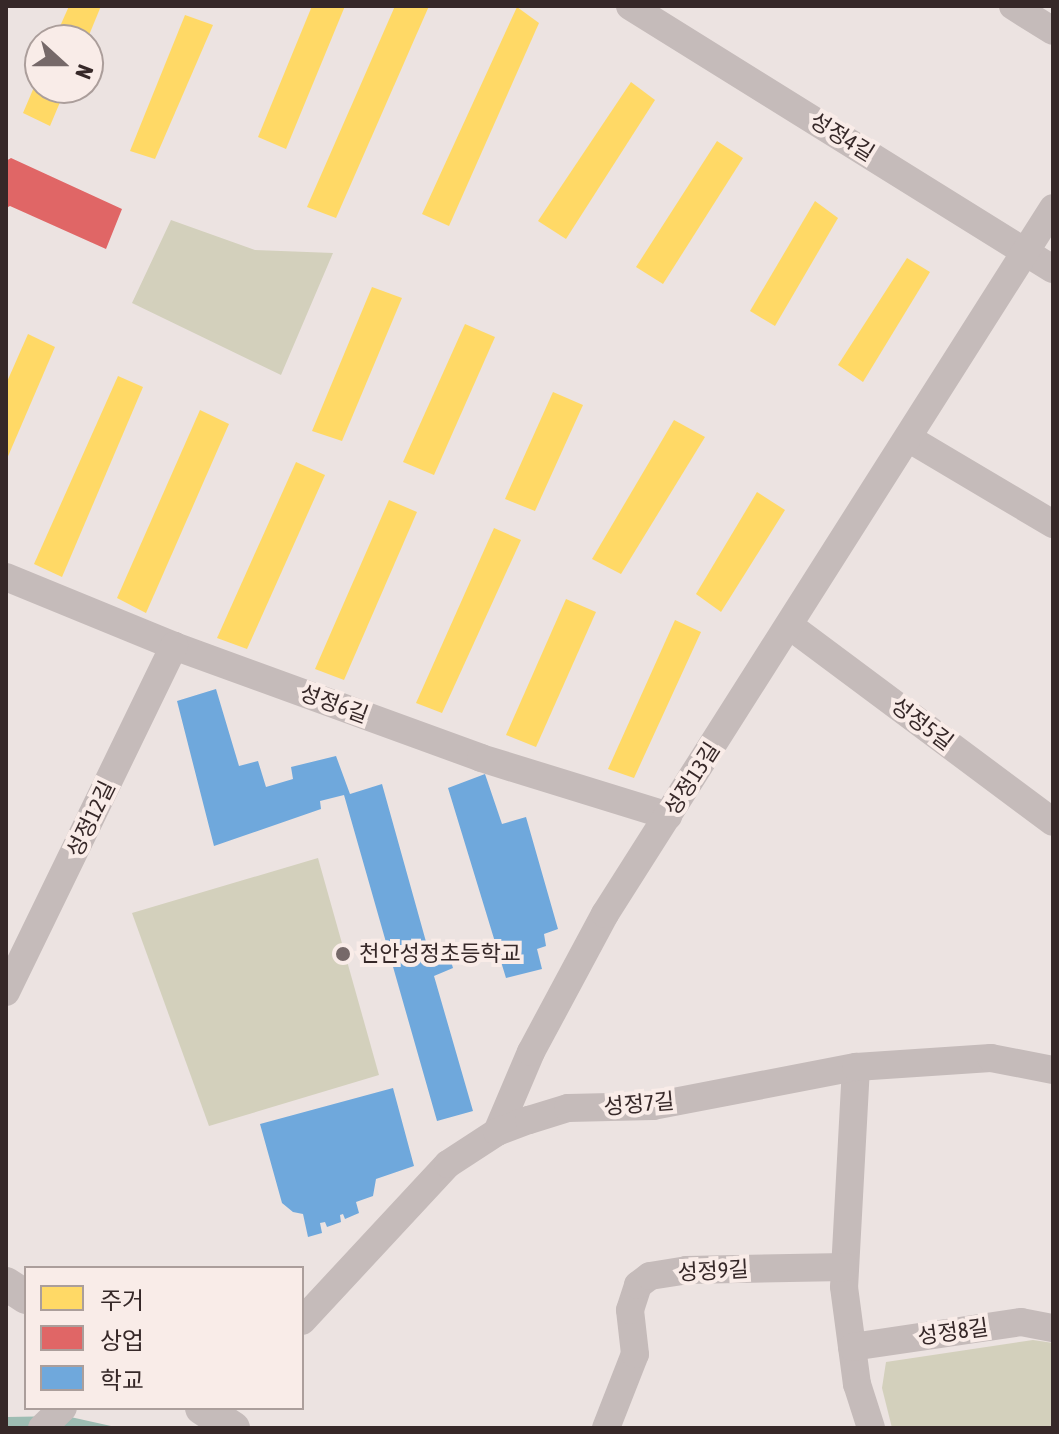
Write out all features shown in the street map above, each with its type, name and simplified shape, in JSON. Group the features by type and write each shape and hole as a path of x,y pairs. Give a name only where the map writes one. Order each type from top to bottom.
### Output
{"street":[{"name":"성정4길","path":"630,6 1053,269"},
{"path":"1013,6 1053,31"},
{"name":"성정13길","path":"497,1132 531,1052 598,928 1053,208"},
{"path":"908,438 1053,524"},
{"name":"성정6길","path":"6,577 174,646 481,758 668,816"},
{"name":"성정5길","path":"790,626 1053,822"},
{"name":"성정12길","path":"6,992 174,646"},
{"name":"성정7길","path":"304,1319 448,1164 497,1132 568,1108 653,1106 856,1067 991,1058 1049,1060"},
{"path":"856,1067 845,1267 857,1384 871,1428"},
{"name":"성정9길","path":"606,1428 635,1354 630,1310 638,1285 650,1276 686,1270 845,1267"},
{"path":"6,1284 24,1296"},
{"name":"성정8길","path":"852,1347 1021,1322 1053,1328"},
{"path":"42,1428 61,1410"}],"shaded area":[{"path":"171,220 255,250 333,253 281,375 132,303"},
{"path":"318,858 379,1075 209,1126 132,913"},
{"path":"1033,1340 1053,1343 1053,1428 892,1428 882,1388 886,1362"},
{"path":"66,1416 120,1428 6,1427 6,1417"}],"building: 주거":[{"path":"69,6 101,6 94,24 61,24"},
{"path":"312,6 345,6 286,149 258,137"},
{"path":"395,6 429,6 336,218 307,207"},
{"path":"517,7 539,23 449,226 422,214"},
{"path":"185,15 213,25 155,159 130,151"},
{"path":"631,82 655,100 566,239 538,221"},
{"path":"27,104 59,104 50,126 23,113"},
{"path":"717,141 743,158 663,284 636,267"},
{"path":"815,201 838,218 775,326 750,311"},
{"path":"907,258 930,272 863,382 838,365"},
{"path":"372,287 402,298 342,441 312,431"},
{"path":"465,324 495,337 434,475 403,462"},
{"path":"28,334 55,347 6,461 6,384"},
{"path":"118,376 143,387 62,577 34,564"},
{"path":"553,392 583,405 535,511 505,499"},
{"path":"200,410 229,424 146,613 117,598"},
{"path":"674,420 705,437 621,574 592,559"},
{"path":"296,462 325,475 247,649 217,638"},
{"path":"757,492 785,510 721,612 696,594"},
{"path":"389,500 417,512 344,680 315,669"},
{"path":"494,528 521,540 442,713 416,703"},
{"path":"566,599 596,612 536,747 506,735"},
{"path":"675,620 701,632 634,778 608,769"}],"building: 상업":[{"path":"11,158 122,209 106,249 10,206 6,208 6,161"}],"building: 학교":[{"path":"216,689 239,766 258,761 266,787 293,779 291,767 336,756 350,794 382,784 430,956 448,951 453,968 434,976 473,1111 437,1121 344,795 320,801 321,809 214,846 177,701"},
{"path":"485,774 502,824 526,817 558,929 544,934 546,946 537,949 542,969 506,978 448,788"},
{"path":"393,1088 414,1166 376,1179 373,1196 356,1202 359,1213 345,1219 343,1214 340,1215 341,1222 327,1227 325,1222 320,1223 322,1233 308,1237 303,1214 293,1212 282,1203 260,1124"}],"place":[{"name":"천안성정초등학교","path":"343,954"}]}
